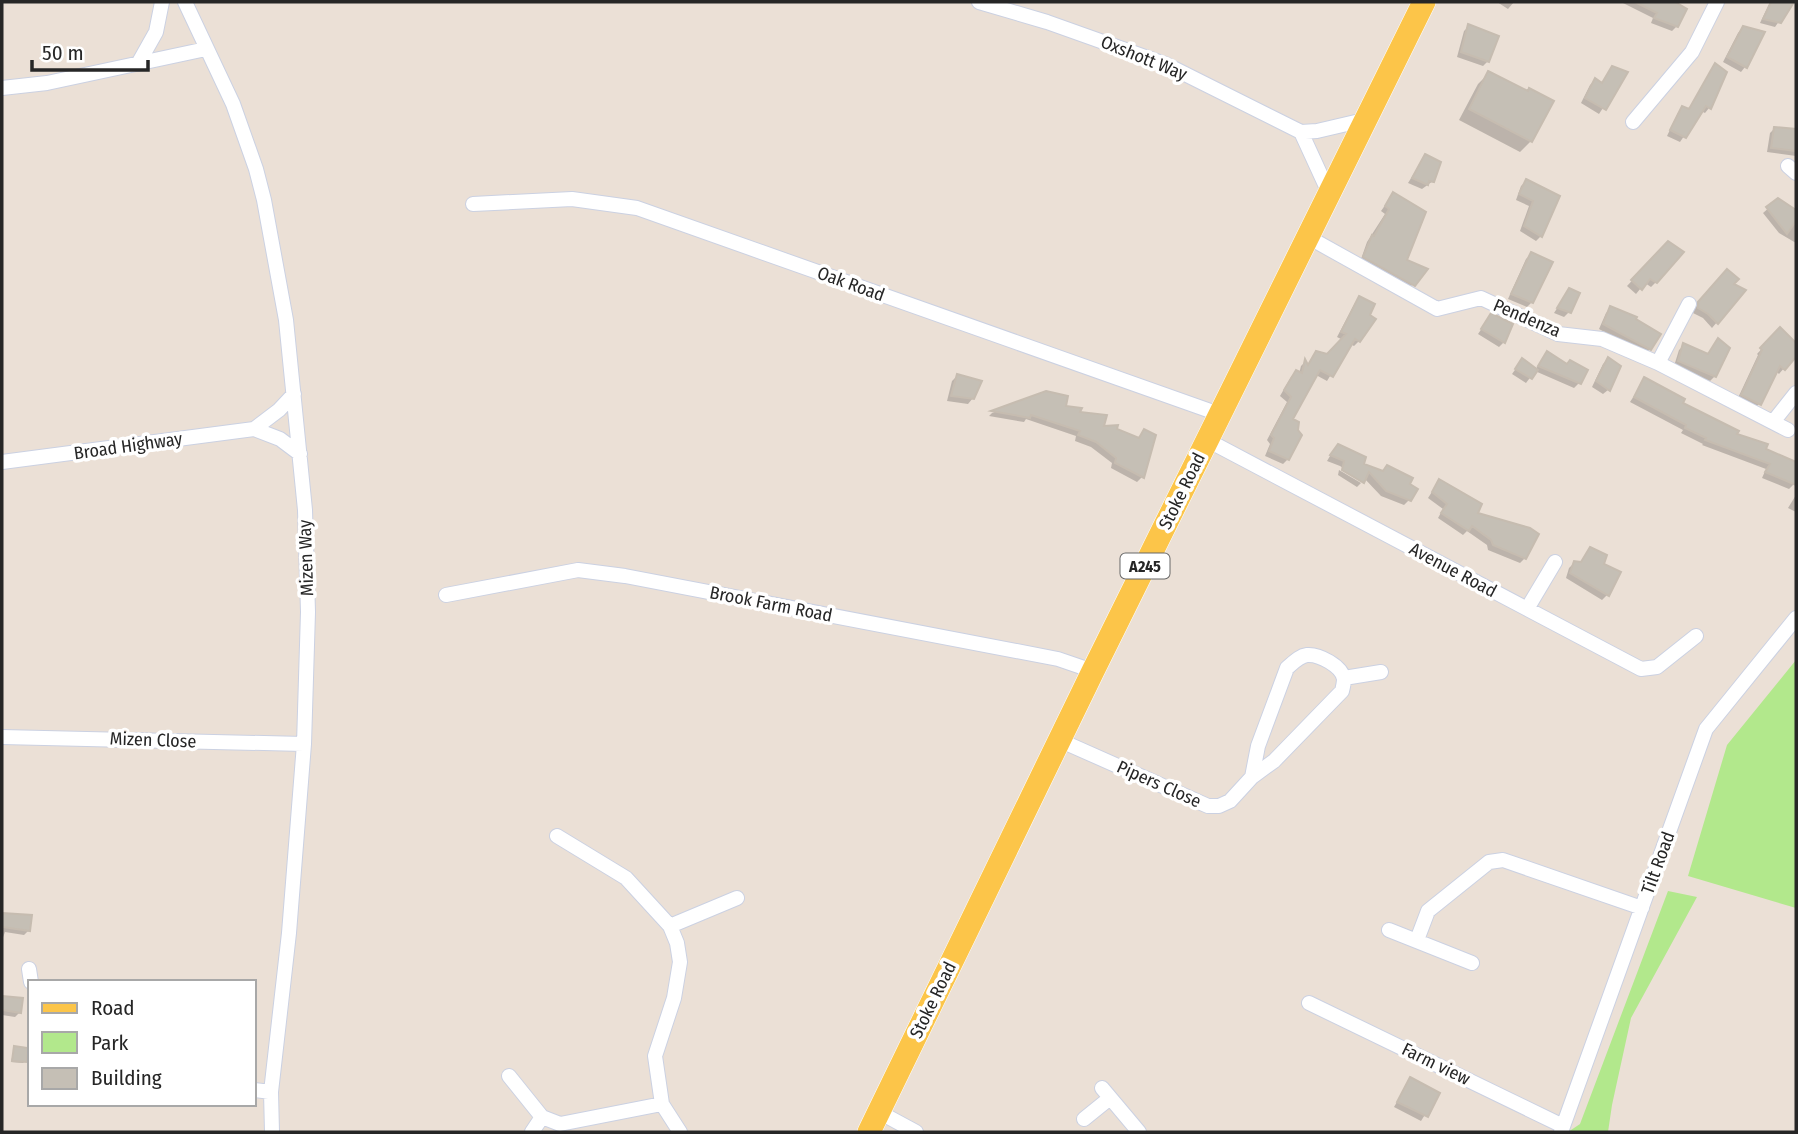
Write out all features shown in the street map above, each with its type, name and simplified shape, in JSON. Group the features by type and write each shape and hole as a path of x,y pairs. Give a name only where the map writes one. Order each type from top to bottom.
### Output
{"main road":[{"name":"Stoke Road","path":"874,1122 1059,740 1424,2"}],"street":[{"path":"138,64 156,32 162,2"},
{"name":"Mizen Way","path":"185,2 233,104 261,190 286,320 300,454 308,612 304,744 289,933 271,1092 272,1132"},
{"name":"Oxshott Way","path":"979,2 1047,22 1165,64 1301,132"},
{"path":"1633,122 1692,52 1717,2"},
{"path":"2,89 39,85 206,49"},
{"path":"1329,193 1301,132 1364,120"},
{"name":"Oak Road","path":"473,204 572,199 637,208 1220,414"},
{"name":"Pendenza","path":"1308,237 1437,309 1480,298 1558,334 1602,339 1658,363 1788,430"},
{"path":"1658,363 1689,304"},
{"path":"1773,422 1796,393"},
{"path":"254,429 279,410 294,394"},
{"path":"254,429 280,439 300,454"},
{"name":"Broad Highway","path":"2,462 254,429"},
{"name":"Avenue Road","path":"1207,440 1641,669 1657,667 1696,636"},
{"path":"1527,609 1555,562"},
{"name":"Brook Farm Road","path":"446,595 578,570 625,576 1058,659 1093,671"},
{"name":"Tilt Road","path":"1562,1129 1706,729 1796,618"},
{"path":"1252,776 1258,746 1287,668 1297,659 1307,655 1318,657 1339,668 1344,678 1381,672"},
{"name":"Pipers Close","path":"1059,740 1208,806 1219,806 1230,801 1252,776 1274,761 1342,691 1344,678"},
{"name":"Mizen Close","path":"2,737 304,744"},
{"path":"557,836 626,878 670,926 677,943 680,962 674,998 655,1056 662,1104 680,1132"},
{"path":"1417,940 1428,911 1489,863 1503,860 1642,908"},
{"path":"670,926 737,898"},
{"path":"1389,930 1472,962"},
{"name":"Farm view","path":"1309,1003 1562,1129"},
{"path":"509,1076 542,1117 560,1124 662,1104"},
{"path":"256,1090 271,1092"},
{"path":"1084,1119 1106,1093 1139,1132"},
{"path":"532,1132 542,1117"},
{"path":"874,1122 916,1132"}],"green space":[{"path":"1796,660 1796,908 1688,876 1727,745"},
{"path":"1668,891 1697,897 1631,1018 1608,1132 1568,1132 1580,1124"}],"building":[{"path":"1635,2 1675,2 1687,9 1678,27 1654,18 1657,13"},
{"path":"1771,2 1794,2 1781,23 1763,19"},
{"path":"1468,24 1499,36 1489,62 1461,52"},
{"path":"1743,26 1765,32 1747,68 1727,57"},
{"path":"1715,63 1727,72 1711,109 1706,106 1686,138 1670,130 1682,106 1689,109"},
{"path":"1612,66 1628,72 1606,110 1585,98 1595,78 1602,83"},
{"path":"1488,71 1554,101 1532,142 1469,109"},
{"path":"1774,127 1796,129 1796,151 1771,148"},
{"path":"1425,154 1441,162 1434,182 1429,181 1428,185 1412,178"},
{"path":"1526,179 1560,196 1542,237 1524,226 1533,201 1519,194"},
{"path":"1393,192 1426,212 1407,260 1428,269 1415,286 1363,257 1372,235 1374,236 1389,209 1385,206"},
{"path":"1778,198 1796,210 1796,221 1787,234 1766,207"},
{"path":"1668,241 1684,252 1657,283 1650,279 1642,290 1631,280"},
{"path":"1531,252 1553,262 1533,303 1511,294"},
{"path":"1727,269 1739,279 1734,284 1746,290 1718,324 1698,308 1698,302"},
{"path":"1569,288 1580,293 1571,313 1557,308"},
{"path":"1359,296 1375,304 1370,315 1376,319 1360,342 1355,339 1333,377 1320,370 1293,419 1299,422 1298,430 1302,435 1289,460 1269,451 1274,438 1271,435 1291,397 1284,390 1296,370 1302,373 1305,359 1308,365 1316,351 1327,354 1346,334 1341,332"},
{"path":"1610,306 1637,317 1636,319 1661,334 1651,350 1603,324"},
{"path":"1491,313 1513,324 1505,343 1481,329"},
{"path":"1780,327 1796,343 1796,357 1785,370 1780,366 1761,405 1741,395 1762,350 1760,348"},
{"path":"1718,338 1730,348 1716,377 1678,361 1683,343 1708,354"},
{"path":"1547,351 1567,364 1570,360 1588,370 1581,384 1538,366"},
{"path":"1608,357 1621,366 1610,391 1596,381"},
{"path":"1522,358 1538,370 1532,379 1515,369"},
{"path":"957,374 982,381 974,399 951,396"},
{"path":"1644,377 1685,399 1683,403 1739,431 1737,434 1768,444 1766,449 1796,462 1796,485 1765,472 1770,464 1705,440 1706,438 1685,428 1686,425 1634,397"},
{"path":"1046,391 1068,396 1066,406 1082,408 1080,412 1107,415 1104,426 1118,425 1117,429 1139,438 1144,429 1156,435 1144,478 1115,463 1116,458 1096,442 1078,435 1080,431 1031,415 1030,418 991,411"},
{"path":"1338,444 1366,457 1364,464 1383,471 1387,465 1413,478 1410,484 1418,489 1411,501 1386,491 1369,472 1364,483 1342,470 1344,461 1330,455"},
{"path":"1439,479 1482,504 1478,513 1530,528 1539,534 1526,559 1493,545 1491,540 1472,526 1469,531 1441,513 1447,504 1432,492"},
{"path":"1590,547 1607,555 1604,564 1621,572 1609,596 1570,573 1574,561 1581,562"},
{"path":"2,913 32,915 30,931 2,927"},
{"path":"2,996 23,998 21,1013 2,1010"},
{"path":"14,1046 28,1048 27,1062 12,1061"},
{"path":"1410,1077 1440,1093 1428,1117 1397,1102"}]}
